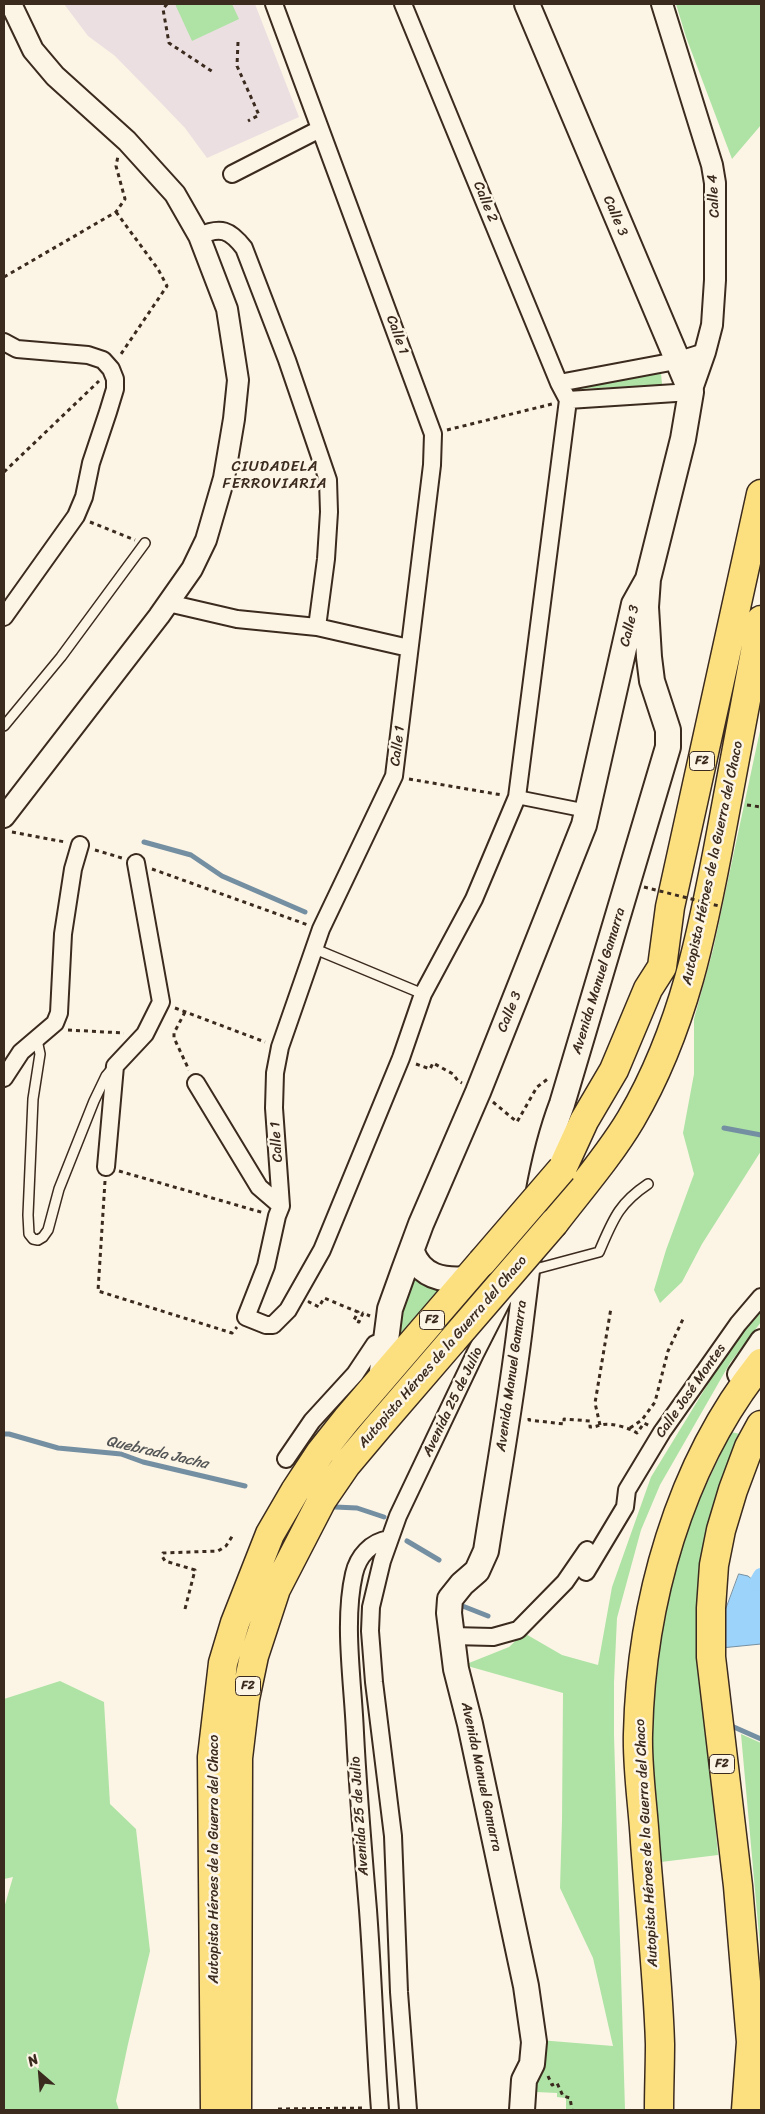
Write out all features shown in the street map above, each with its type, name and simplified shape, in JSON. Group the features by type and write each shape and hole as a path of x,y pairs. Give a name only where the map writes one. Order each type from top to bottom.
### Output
{"highway":[{"name":"Autopista Héroes de la Guerra del Chaco","path":"215,2110 212,1757 223,1663 249,1583 270,1534 320,1453 562,1169 584,1120 614,1070 648,990 662,967 670,907 761,494"},
{"name":"Autopista Héroes de la Guerra del Chaco","path":"237,2110 238,1758 245,1699 254,1656 276,1589 322,1500 371,1435 554,1223 631,1120 650,1082 682,1006 696,958 761,620"},
{"name":"Autopista Héroes de la Guerra del Chaco","path":"659,2110 660,2044 638,1736 642,1668 652,1604 671,1533 692,1481 718,1429 761,1363"},
{"name":"F2","path":"746,2110 751,2042 738,1886 711,1657 711,1608 714,1565 721,1530 733,1490 761,1425"}],"main road":[{"name":"Calle 3","path":"382,1379 390,1310 421,1224 486,1074 584,825 634,604 648,579 683,438 691,392 676,362 527,4"},
{"name":"Avenida Manuel Gamarra","path":"522,2110 524,2080 532,2064 534,2042 526,1986 470,1724 456,1669 449,1613 450,1599 476,1571 486,1551 521,1320 526,1272 550,1136 562,1104 668,747 668,730 652,681 649,656 646,607 648,579"},
{"path":"412,1252 415,1261 427,1274 449,1280 475,1270"}],"street":[{"path":"4,816 192,569 206,540 224,478 238,380 227,309 200,236 175,194 127,141 55,76 33,50 12,4"},
{"name":"Calle 1","path":"246,1318 266,1266 279,1211 274,1090 280,1047 321,929 394,776 432,464 433,434 274,4"},
{"name":"Calle 2","path":"403,4 559,383 568,400"},
{"name":"Calle 4","path":"662,4 712,164 715,184 715,280 712,325 691,392"},
{"path":"232,174 320,129"},
{"path":"200,236 210,231 222,230 232,234 244,248 287,360 328,480 329,512 326,559 317,627"},
{"path":"4,342 17,349 88,355 103,360 111,369 115,379 115,389 91,462 84,497 76,516 4,617"},
{"path":"559,383 676,362 705,352"},
{"path":"246,1318 266,1325 273,1325 288,1310 322,1250 401,1058 423,994 474,899 517,797 568,400 691,392"},
{"path":"168,603 237,619 317,627 410,648"},
{"path":"517,797 587,811"},
{"path":"4,1078 21,1052 55,1023 59,1013 63,934 73,869 80,845"},
{"path":"106,1168 115,1066 145,1034 161,1002 136,862"},
{"path":"196,1083 259,1187 279,1211"},
{"name":"Avenida 25 de Julio","path":"408,2110 399,1992 394,1836 374,1682 370,1631 373,1591 398,1516 475,1354 503,1300 526,1272"},
{"name":"Calle José Montes","path":"452,1636 493,1636 518,1630 565,1582 627,1490 662,1432 738,1324 761,1297"},
{"path":"286,1458 312,1421 355,1374 375,1344 387,1335"},
{"path":"708,1449 731,1384 761,1340"},
{"name":"Calle José Montes","path":"586,1572 624,1507 627,1490"},
{"name":"Avenida 25 de Julio","path":"380,2109 368,1911 358,1801 350,1617 354,1573 360,1560 369,1548 378,1541 389,1539"}],"lane":[{"path":"4,726 61,657 145,543"},
{"path":"315,949 423,994"},
{"path":"37,1040 40,1054 33,1099 28,1215 29,1234 33,1239 38,1240 48,1230 59,1189 94,1101 106,1076 115,1066"},
{"path":"526,1272 599,1252 617,1211 634,1194 648,1184"}],"path":[{"path":"167,4 163,9 169,43 213,72"},
{"path":"238,42 236,66 260,115 248,121"},
{"path":"4,277 116,212 124,199 116,166 119,152 127,141"},
{"path":"433,434 568,400"},
{"path":"76,516 145,543"},
{"path":"394,776 517,797"},
{"path":"4,831 80,845 136,862 321,929"},
{"path":"644,887 719,906"},
{"path":"161,1002 280,1047"},
{"path":"185,1012 174,1033 174,1038 196,1083"},
{"path":"37,1040 64,1029 145,1034"},
{"path":"401,1058 430,1069 433,1063 453,1074 458,1081 470,1087"},
{"path":"491,1100 517,1122 537,1087 553,1074"},
{"path":"246,1318 232,1333 98,1291 106,1168 279,1211"},
{"path":"296,1297 304,1301 308,1292 313,1294 310,1302 319,1307 324,1298 358,1312 354,1320 359,1322 363,1313 370,1316 367,1323 387,1335"},
{"path":"600,1425 595,1404 611,1308"},
{"path":"630,1428 642,1420 655,1402 668,1352 684,1319"},
{"path":"530,1411 529,1420 564,1424 564,1419 590,1421 590,1427 597,1428 600,1425 630,1428 637,1433 644,1422 662,1432"},
{"path":"185,1608 195,1570 165,1561 162,1556 163,1553 218,1551 226,1546 233,1535"},
{"path":"545,2068 552,2085 557,2083 563,2096 570,2098 572,2110"},
{"path":"278,2109 380,2109"}],"shaded area":[{"path":"64,4 255,4 299,117 207,158 185,128 115,56 88,36"}],"green space":[{"path":"175,4 232,4 239,19 192,41"},
{"path":"676,4 761,4 761,125 732,159 686,37"},
{"path":"661,373 662,384 660,385 576,389"},
{"path":"761,726 761,1151 702,1244 682,1282 660,1303 654,1290 666,1250 694,1174 683,1133 694,1074 694,1019 713,950"},
{"path":"415,1274 441,1289 399,1339 397,1337 402,1310"},
{"path":"761,1306 761,1322 730,1363 660,1485 641,1530 617,1618 614,1735 625,2110 566,2110 566,2098 557,2097 557,2093 536,2092 539,2040 613,2046 593,1958 560,1888 563,1693 464,1665 509,1647 524,1633 562,1655 598,1665 612,1587 651,1477 736,1338"},
{"path":"731,1432 740,1434 732,1457 698,1630 718,1855 661,1862 652,1773 652,1693 664,1606 688,1524"},
{"path":"60,1681 104,1702 110,1804 136,1829 150,1951 116,2101 119,2110 4,2110 4,1908 13,1877 4,1879 4,1699"},
{"path":"741,1734 761,1743 761,1957"}],"water":[{"path":"739,1574 748,1576 761,1587 761,1644 721,1648 721,1622"}],"waterway":[{"path":"144,842 191,855 222,876 305,912"},
{"path":"724,1128 761,1135"},
{"name":"Quebrada Jacha","path":"4,1434 58,1448 121,1454 143,1462 245,1486"},
{"name":"Quebrada Jacha","path":"335,1507 357,1508 384,1517"},
{"name":"Quebrada Jacha","path":"407,1541 439,1560"},
{"path":"757,1583 761,1576"},
{"name":"Quebrada Jacha","path":"458,1600 460,1605 488,1616"},
{"name":"Quebrada Jacha","path":"727,1724 761,1739"}],"district":[{"name":"CIUDADELA FERROVIARIA","path":"275,476"}]}
